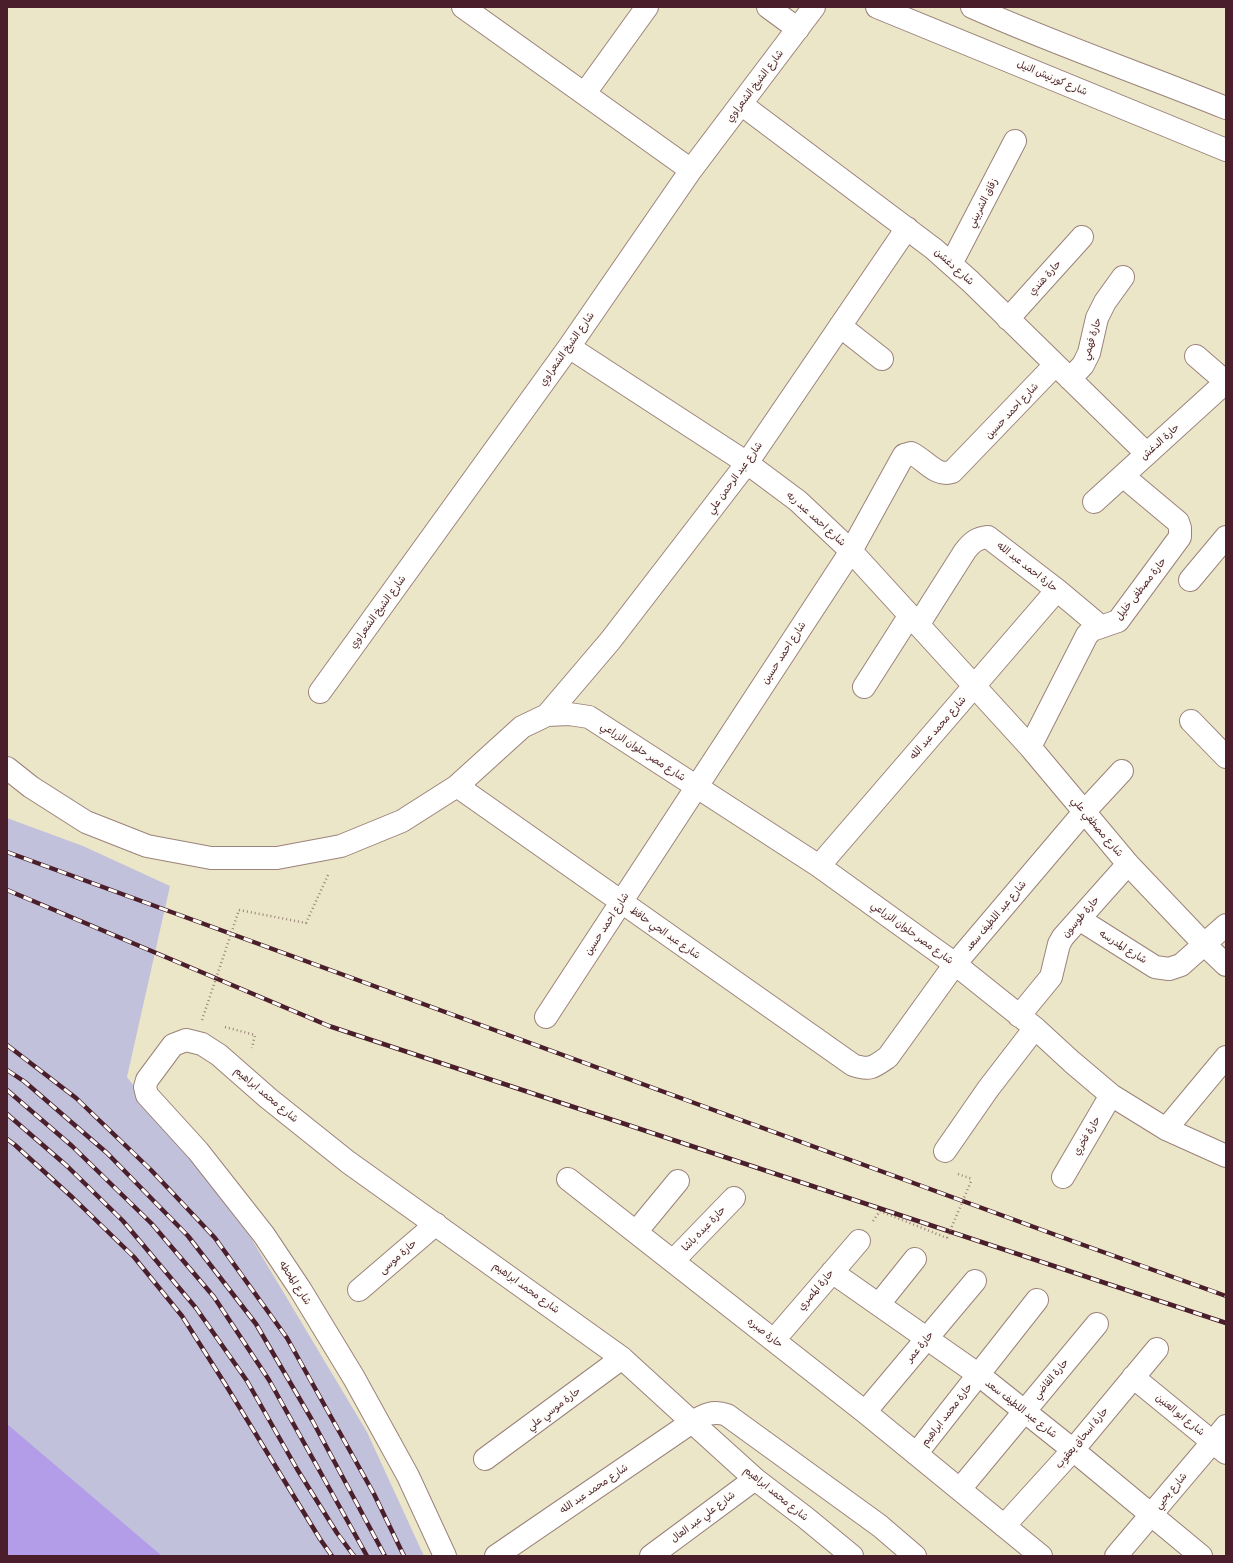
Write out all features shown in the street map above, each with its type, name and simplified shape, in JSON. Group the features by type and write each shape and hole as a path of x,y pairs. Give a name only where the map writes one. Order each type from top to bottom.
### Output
{"main road":[{"path":"463,7 691,170"},
{"path":"585,94 647,7"},
{"path":"768,7 798,29"},
{"name":"شارع الشيخ الشعراوي","path":"320,692 569,347 691,170 814,7"},
{"name":"شارع كورنيش النيل","path":"877,7 1226,150"},
{"path":"972,7 1027,32 1167,84 1226,108"},
{"name":"شارع دغشن","path":"742,104 934,249 1147,454"},
{"name":"زقاق الشربيني","path":"951,264 1015,141"},
{"name":"شارع عبد الرحمن علي","path":"548,715 610,642 747,463 907,228"},
{"name":"حارة هندي","path":"1008,319 1082,237"},
{"name":"حارة فهمي","path":"1062,372 1083,365 1089,353 1098,318 1105,302 1123,276"},
{"path":"840,326 882,359"},
{"name":"شارع احمد عبد ربه","path":"569,347 747,463 798,501 851,551 974,685"},
{"path":"1196,356 1226,382"},
{"name":"شارع احمد حسين","path":"546,1017 851,551 904,456 911,453 919,456 938,472 945,474 952,472 1062,372"},
{"name":"حارة الدغش","path":"1094,502 1226,382"},
{"name":"حارة مصطفى خليل","path":"1030,747 1085,639 1092,630 1118,621 1180,537 1178,522 1123,476"},
{"name":"حارة احمد عبد الله","path":"864,687 965,551 973,542 980,538 988,537 1057,590 1100,626"},
{"path":"1190,580 1226,537"},
{"name":"شارع محمد عبد الله","path":"819,866 1057,590"},
{"name":"شارع مصطفي علي","path":"974,685 1030,747 1128,864 1226,965"},
{"name":"شارع مصر حلوان الزراعي","path":"7,768 31,787 86,822 147,846 211,858 277,858 341,846 402,822 457,786 522,727 548,715 569,714 589,717 819,866 955,964 1027,1022 1111,1095 1166,1129 1226,1156"},
{"path":"1191,721 1226,757"},
{"name":"شارع عبد اللطيف سعد","path":"853,1066 865,1069 876,1066 888,1057 955,964 1084,812 1122,771"},
{"name":"شارع عبد الحي حافظ","path":"457,786 853,1066"},
{"name":"حارة طوسون","path":"945,1151 988,1089 1027,1022 1051,977 1059,944 1063,937 1128,864"},
{"name":"شارع المدرسه","path":"1079,919 1154,967 1169,970 1181,965 1226,925"},
{"name":"شارع محمد ابراهيم","path":"186,1040 202,1044 219,1055 304,1128 348,1162 622,1358 755,1479 852,1556"},
{"name":"شارع المحطه","path":"186,1040 173,1045 147,1080 145,1087 147,1095 202,1157 264,1235 300,1290 354,1378 408,1476 445,1556"},
{"path":"1166,1129 1226,1057"},
{"name":"حارة فخري","path":"1063,1177 1111,1095"},
{"name":"حارة صبره","path":"568,1179 774,1340 960,1489"},
{"path":"636,1232 678,1181"},
{"name":"حارة عبده باشا","path":"673,1261 734,1198"},
{"name":"حارة موسى","path":"359,1290 436,1224"},
{"name":"حارة المصري","path":"774,1340 859,1241"},
{"path":"879,1304 915,1259"},
{"name":"شارع عبد اللطيف سعد","path":"832,1272 979,1375 1073,1450 1201,1556"},
{"name":"حارة عمر","path":"865,1412 975,1281"},
{"name":"حارة محمد ابراهيم","path":"916,1454 1037,1300"},
{"name":"حارة القاضي","path":"960,1489 1096,1324"},
{"name":"حارة اسحاق يعقوب","path":"1004,1526 1073,1450 1157,1348"},
{"name":"حارة موسي علي","path":"485,1459 622,1358"},
{"name":"شارع ابو العنين","path":"1133,1377 1222,1441"},
{"name":"شارع محمد عبد الله","path":"496,1556 692,1422 704,1415 713,1412 720,1412 727,1415 880,1526 915,1556"},
{"name":"شارع يحيي","path":"1116,1556 1151,1514 1222,1441"},
{"name":"شارع علي عبد العال","path":"651,1556 755,1479"},
{"path":"960,1489 1041,1556"}],"path":[{"path":"202,1020 239,910 306,923 341,846"},
{"path":"880,1211 947,1238 972,1179"}],"shaded area":[{"path":"7,818 83,846 170,886 127,1077 251,1238 367,1432 424,1556 7,1556"}],"building":[{"path":"7,1424 162,1556 7,1556"}],"railway":[{"path":"7,852 1226,1296"},
{"path":"7,890 329,1026 1226,1323"},
{"path":"7,1045 76,1098 151,1170 215,1238 287,1338 374,1494 404,1556"},
{"path":"7,1070 25,1082 107,1153 188,1236 256,1324 312,1420 385,1556"},
{"path":"7,1090 72,1146 152,1224 214,1297 269,1380 367,1556"},
{"path":"7,1114 67,1166 123,1221 196,1308 247,1381 297,1469 337,1533 354,1556"},
{"path":"7,1139 73,1198 134,1257 182,1316 332,1556"}]}
